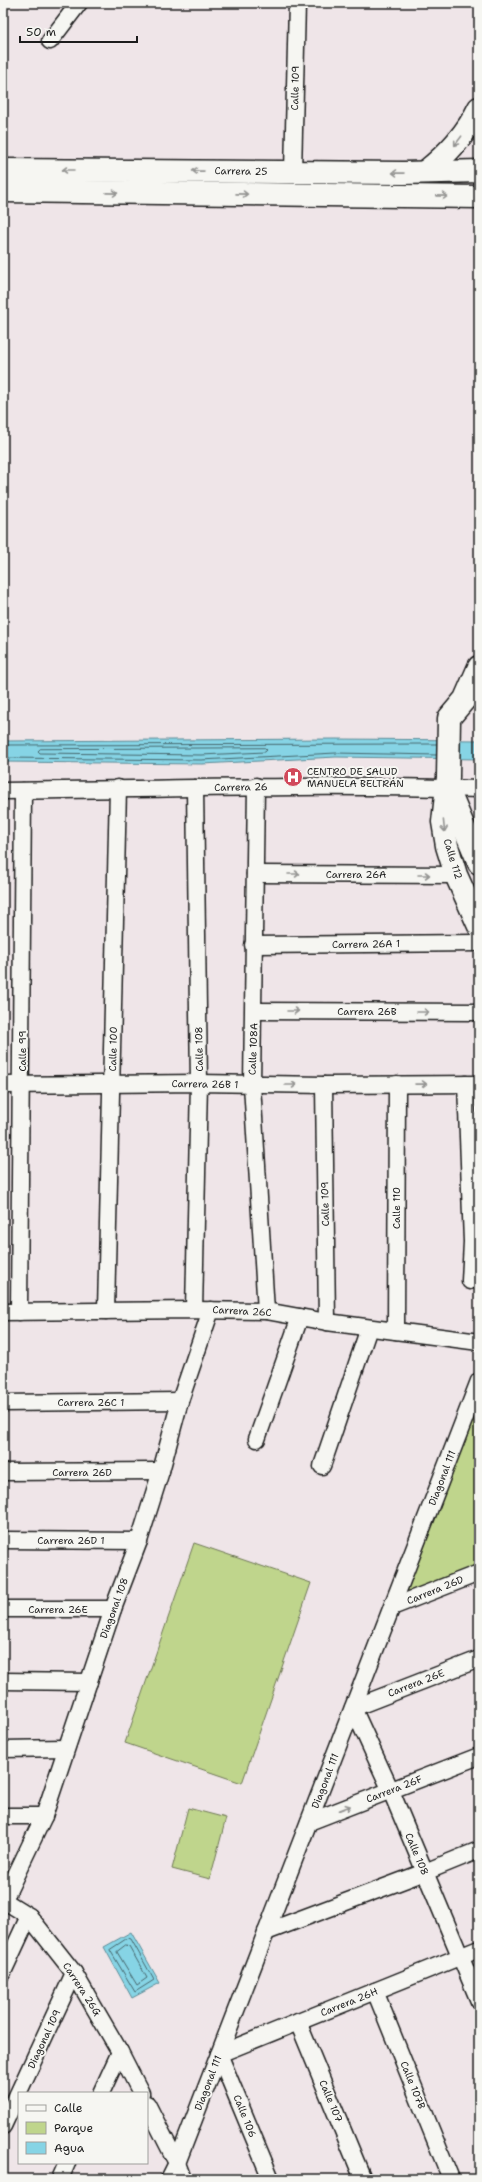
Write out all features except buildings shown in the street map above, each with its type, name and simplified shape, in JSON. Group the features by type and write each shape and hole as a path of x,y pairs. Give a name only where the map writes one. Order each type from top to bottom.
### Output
{"main road":[{"path":"425,172 455,146 472,122 479,108"},
{"name":"Carrera 25","path":"3,170 293,172 479,171"},
{"path":"3,192 479,197"},
{"name":"Calle 112","path":"479,667 465,699 450,718 447,782 443,822 447,846 456,875 479,926"},
{"name":"Calle 112","path":"447,782 479,863"}],"street":[{"path":"50,40 79,3"},
{"name":"Calle 109","path":"293,172 297,3"},
{"name":"Carrera 26","path":"3,791 447,782 479,789"},
{"name":"Calle 108A","path":"256,786 252,1085 266,1311"},
{"name":"Calle 100","path":"106,1311 118,788"},
{"name":"Calle 108","path":"194,1310 199,1083 195,788"},
{"name":"Calle 99","path":"11,1312 22,1085 23,791"},
{"name":"Carrera 26A","path":"255,874 456,875"},
{"name":"Carrera 26A 1","path":"253,945 479,943"},
{"name":"Carrera 26B","path":"254,1011 479,1012"},
{"name":"Carrera 26B 1","path":"3,1085 199,1083 252,1085 472,1084"},
{"name":"Calle 110","path":"396,1331 397,1084"},
{"path":"470,1281 475,1243 472,1084"},
{"name":"Calle 109","path":"324,1085 327,1322"},
{"name":"Carrera 26C","path":"11,1312 194,1310 266,1311 327,1322 479,1342"},
{"name":"Diagonal 108","path":"3,1900 44,1816 65,1748 113,1609 139,1541 162,1471 180,1401 211,1310"},
{"path":"257,1438 300,1316"},
{"path":"322,1466 369,1328"},
{"name":"Diagonal 111","path":"169,2179 177,2163 479,1381"},
{"name":"Carrera 26C 1","path":"3,1403 180,1401"},
{"name":"Carrera 26D","path":"3,1472 162,1471"},
{"name":"Carrera 26D 1","path":"3,1540 139,1541"},
{"name":"Carrera 26D","path":"392,1607 479,1573"},
{"name":"Carrera 26E","path":"3,1609 113,1609"},
{"name":"Carrera 26E","path":"353,1708 479,1659"},
{"path":"3,1681 89,1682"},
{"name":"Calle 108","path":"353,1708 391,1791 479,2001"},
{"path":"3,1748 65,1748"},
{"name":"Carrera 26F","path":"309,1822 479,1756"},
{"path":"3,1816 44,1816"},
{"path":"266,1932 479,1850"},
{"name":"Carrera 26G","path":"3,1900 29,1916 74,1973 120,2052 140,2092"},
{"path":"3,1972 29,1916"},
{"name":"Carrera 26H","path":"219,2054 479,1949"},
{"name":"Diagonal 109","path":"19,2092 74,1973"},
{"name":"Calle 107B","path":"375,1991 451,2179"},
{"name":"Calle 107","path":"298,2022 364,2179"},
{"path":"101,2092 120,2052"},
{"name":"Calle 106","path":"219,2054 271,2179"},
{"name":"Diagonal 109","path":"3,2126 18,2094"},
{"path":"148,2106 177,2163 182,2179"},
{"path":"60,2179 67,2164"}],"green space":[{"path":"479,1381 479,1573 392,1607"},
{"path":"194,1543 311,1583 242,1783 125,1743"},
{"path":"188,1808 226,1818 210,1879 172,1869"}],"water":[{"path":"336,739 479,740 479,759 336,757 202,764 3,762 3,741"},
{"path":"131,1932 160,1983 132,1998 104,1947"}],"place":[{"name":"CENTRO DE SALUD MANUELA BELTRÁN","path":"293,777"}]}
